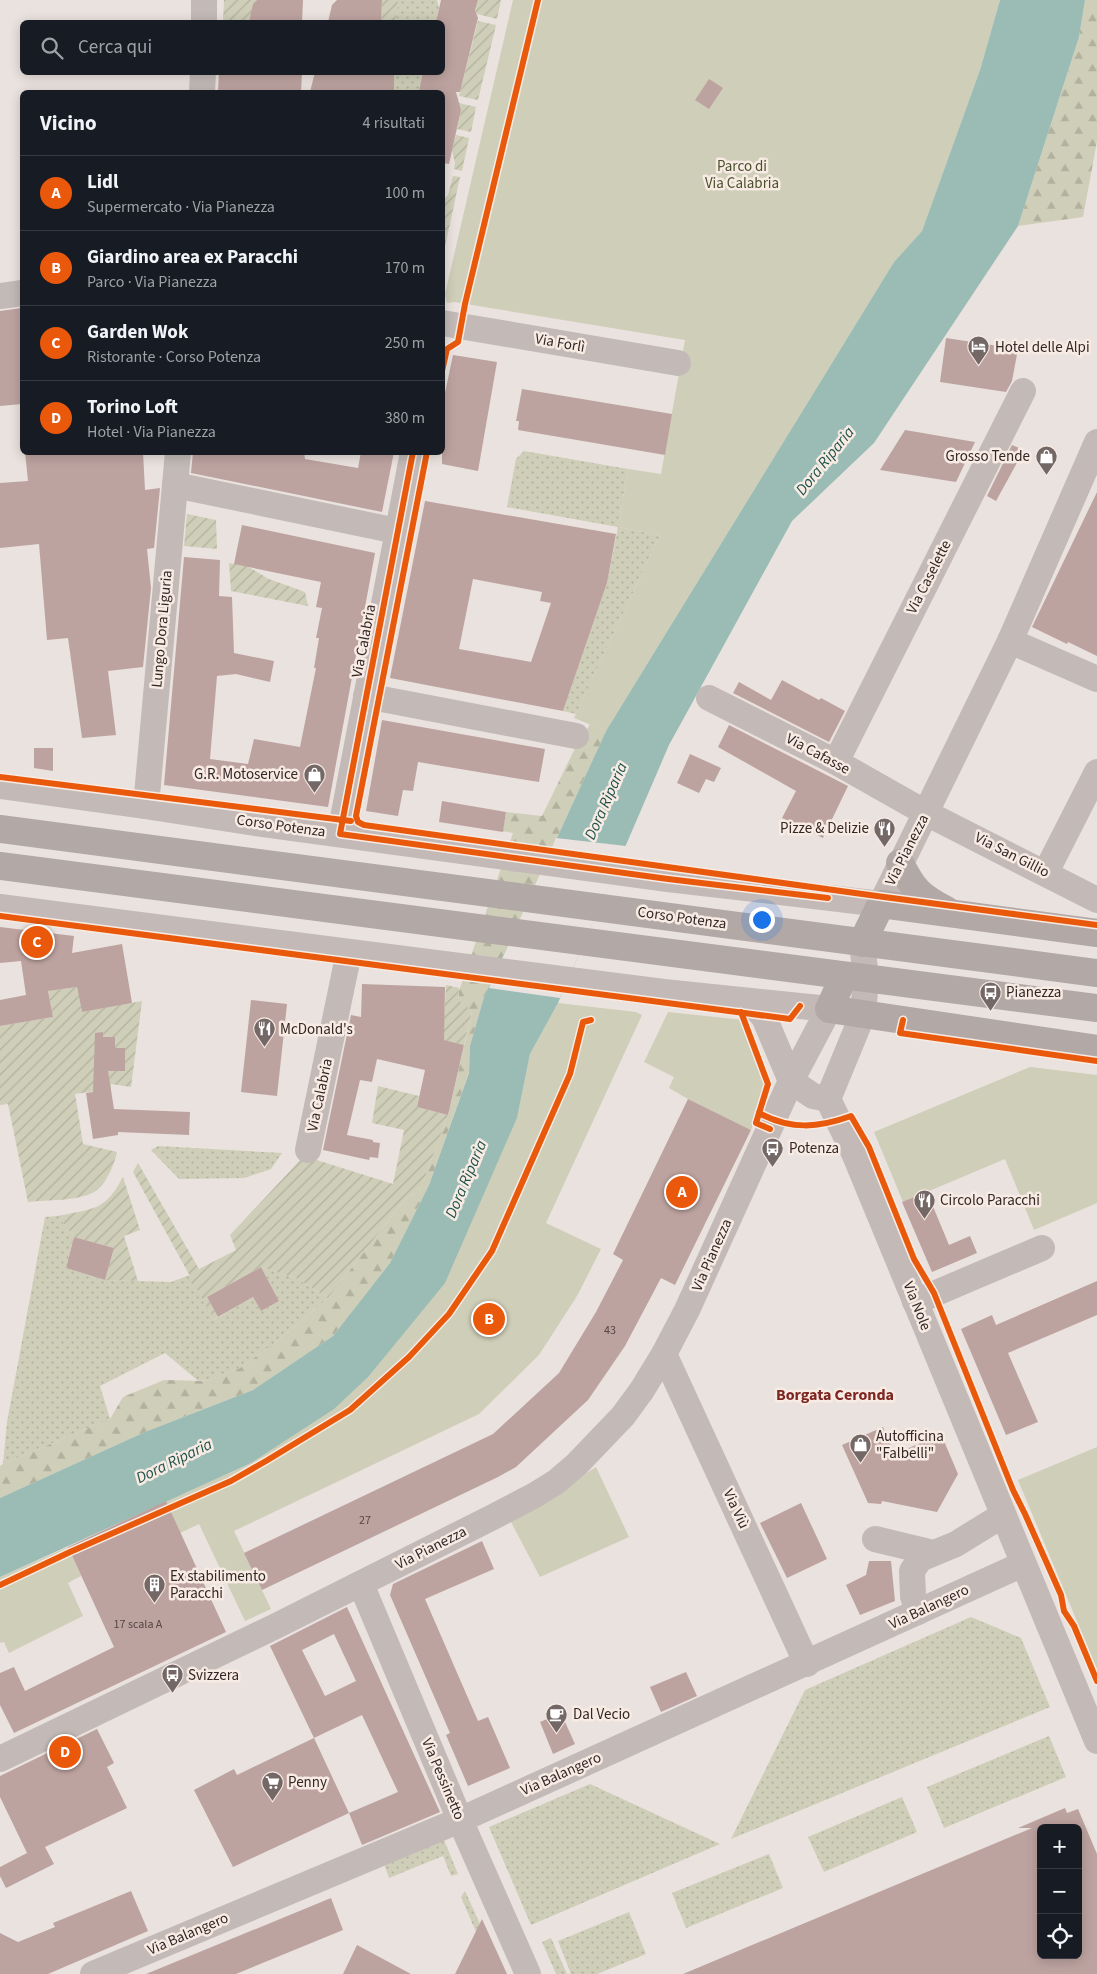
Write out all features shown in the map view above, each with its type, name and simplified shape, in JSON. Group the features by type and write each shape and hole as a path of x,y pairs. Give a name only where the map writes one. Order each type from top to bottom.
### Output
{"main road":[{"name":"Corso Potenza","path":"0,829 1097,973"},
{"path":"900,862 910,883 920,894 928,902 951,914"},
{"path":"0,866 1097,1008"},
{"name":"Corso Potenza","path":"881,904 1097,933"},
{"name":"Via Pianezza","path":"862,942 881,904"},
{"name":"Via Pianezza","path":"829,1009 855,977"},
{"path":"829,1009 1097,1049"}],"street":[{"path":"204,0 204,20"},
{"path":"202,75 202,90"},
{"path":"0,296 20,293"},
{"name":"Via Forlì","path":"445,324 678,363"},
{"name":"Via Caselette","path":"836,762 1023,391"},
{"name":"Via Pianezza","path":"881,904 1010,641 1097,442"},
{"name":"Lungo Dora Liguria","path":"146,806 178,455"},
{"name":"Via Calabria","path":"340,834 412,455"},
{"path":"175,485 398,531"},
{"path":"1010,641 1097,679"},
{"name":"Via Calabria","path":"366,696 576,736"},
{"name":"Via Cafasse","path":"709,698 836,762 926,813"},
{"path":"1046,872 1097,772"},
{"name":"Corso Potenza","path":"0,786 668,879 881,904"},
{"name":"Via San Gillio","path":"926,813 1046,872 1097,900"},
{"path":"0,907 640,989 829,1009"},
{"name":"Via Pianezza","path":"855,977 862,942"},
{"name":"Via Calabria","path":"308,1150 349,952"},
{"path":"749,1001 764,1017 791,1080 813,1096 828,1099 863,1014 855,977"},
{"name":"Via Pianezza","path":"0,1759 360,1584 535,1496 556,1482 596,1446 623,1416 642,1390 664,1354 687,1310 791,1080 829,1009"},
{"name":"Via Nole","path":"828,1099 854,1153 1097,1741"},
{"path":"915,1302 1042,1248"},
{"name":"Via Viù","path":"664,1354 807,1664"},
{"path":"918,1612 913,1596 912,1571 920,1560 956,1544 1003,1515"},
{"path":"875,1539 933,1553"},
{"name":"Via Balangero","path":"93,1974 460,1820 807,1664 1023,1564"},
{"name":"Via Pessinetto","path":"360,1584 460,1820 528,1974"}],"green space":[{"path":"224,0 257,0 251,16 252,20 223,20"},
{"path":"382,0 398,0 396,20 381,20"},
{"path":"398,0 437,0 439,8 436,20 396,20"},
{"path":"478,0 501,0 497,19 477,14 475,10"},
{"name":"Parco di Via Calabria","path":"513,0 1000,0 980,70 922,231 894,262 606,731 574,718 660,535 618,527 628,469 661,474 685,340 454,302 447,303 445,294"},
{"path":"1085,0 1097,0 1097,141 1083,217 1018,226 1079,37"},
{"path":"478,21 496,25 478,100 459,96"},
{"path":"394,75 423,75 420,90 394,90"},
{"path":"459,103 476,107 471,132 457,129 461,110"},
{"path":"456,135 469,138 462,171 454,169 455,163 452,150"},
{"path":"453,176 460,177 445,247 445,198 448,195"},
{"path":"524,451 628,469 618,527 507,507 516,459"},
{"path":"187,514 216,520 217,549 184,546"},
{"path":"618,527 660,535 576,714 563,711 607,583"},
{"path":"229,563 247,566 269,579 305,592 308,606 231,591"},
{"path":"590,724 606,731 484,997 470,1046 469,1072 429,1185 390,1263 333,1336 253,1390 145,1432 0,1498 0,1466 3,1464 110,1419 123,1397 164,1380 207,1381 240,1368 275,1343 328,1298 406,1198 419,1193 448,1115 472,1012 458,1000 459,991 513,833 503,831 506,812 542,816 578,742"},
{"path":"446,985 459,988 458,1000 472,1011 464,1045 431,1037 444,1014"},
{"path":"77,987 82,1012 142,1001 131,1087 111,1084 111,1089 75,1094 83,1144 117,1152 112,1169 106,1180 94,1192 71,1199 28,1202 8,1104 0,1105 0,1026 53,1017 48,991"},
{"path":"558,1003 636,1012 642,1015 546,1223 601,1249 577,1296 539,1355 479,1414 234,1531 271,1609 245,1621 199,1524 180,1533 166,1501 251,1463 369,1376 444,1283 517,1118 530,1054"},
{"path":"668,1012 743,1020 768,1084 751,1130 669,1088 674,1077 644,1062"},
{"path":"1030,1067 1097,1075 1097,1203 1034,1230 1005,1159 903,1202 874,1132"},
{"path":"378,1086 419,1096 417,1107 448,1115 419,1193 406,1198 328,1298 298,1279 261,1267 207,1297 218,1317 214,1320 133,1172 138,1163 199,1269 236,1250 230,1235 304,1156 393,1184 404,1130 372,1123"},
{"path":"158,1146 282,1153 271,1169 244,1178 179,1179 151,1150"},
{"path":"123,1177 140,1230 124,1236 138,1281 105,1280 114,1248 74,1237 58,1216 97,1207 104,1203"},
{"path":"58,1216 74,1237 66,1268 105,1280 171,1282 190,1275 214,1320 253,1297 261,1311 279,1301 261,1267 298,1279 328,1298 275,1343 240,1368 207,1381 197,1380 165,1353 100,1386 110,1419 3,1464 7,1422 45,1217"},
{"path":"1097,1447 1097,1669 1018,1480"},
{"path":"596,1467 629,1537 540,1577 511,1522"},
{"path":"68,1547 81,1576 68,1583 83,1616 9,1653 4,1642 0,1643 0,1577"},
{"path":"971,1617 1021,1638 1050,1707 731,1839 805,1690"},
{"path":"1049,1736 1066,1777 944,1828 927,1787"},
{"path":"590,1784 720,1844 531,1925 489,1827"},
{"path":"902,1797 917,1832 824,1872 808,1837"},
{"path":"444,1840 458,1874 451,1876 443,1856 389,1878 384,1864"},
{"path":"769,1854 783,1888 686,1928 672,1893"},
{"path":"465,1891 480,1924 476,1932 461,1897"},
{"path":"629,1912 646,1954 597,1974 571,1974 558,1941"},
{"path":"551,1938 567,1974 556,1974 542,1942"}],"water":[{"name":"Dora Riparia","path":"1000,0 1085,0 1079,37 1018,226 874,443 792,521 669,745 558,1003 530,1054 517,1118 445,1283 369,1376 334,1409 251,1463 0,1577 0,1498 145,1432 253,1390 333,1336 390,1263 429,1185 469,1073 470,1046 484,997 606,731 894,262 922,231 980,70"}],"pier":[{"path":"556,838 626,846 560,998 489,988"}],"building":[{"path":"257,0 303,0 302,20 249,20 253,4"},
{"path":"337,0 382,0 381,20 328,20 332,5"},
{"path":"441,0 478,0 475,10 478,18 460,92 456,92 461,110 449,164 445,163 445,90 419,90 422,75 445,75 445,20 436,20"},
{"path":"219,75 302,75 301,90 218,90"},
{"path":"314,75 394,75 394,90 310,90"},
{"path":"709,79 723,88 709,109 695,100"},
{"path":"20,308 20,404 0,406 0,311"},
{"name":"Hotel delle Alpi","path":"946,338 1018,349 1012,381 1006,392 940,382"},
{"path":"453,355 497,362 478,471 442,464 442,455 445,455 445,393"},
{"path":"522,389 672,414 665,455 518,430 519,421 516,421"},
{"path":"905,430 975,442 956,482 880,470"},
{"path":"1012,445 1024,450 996,501 987,496"},
{"path":"25,455 143,455 145,490 160,488 154,548 147,549 151,588 143,667 108,671 116,735 82,738 68,638 47,640 39,544 0,548 0,483 28,481"},
{"path":"193,455 304,455 305,459 358,468 360,455 393,455 382,512 191,473"},
{"path":"1097,492 1097,656 1032,627"},
{"path":"425,501 616,534 607,583 563,711 390,678","holes":["473,579 542,592 540,601 551,603 531,662 459,649"]},
{"path":"242,525 375,553 328,807 164,785 184,557 220,560 219,596 232,597 234,653 274,661 270,682 236,674 217,676 210,759 248,764 254,739 300,747 316,668 314,668 319,638 316,638 322,608 316,607 321,582 234,564"},
{"path":"782,680 819,700 821,698 845,711 829,742 733,693 739,682 771,700"},
{"path":"382,720 545,749 539,782 418,762 413,791 403,790 398,816 366,811"},
{"path":"729,725 848,786 823,838 782,818 796,791 718,747"},
{"path":"34,748 53,748 53,771 34,768"},
{"path":"690,754 721,768 714,782 706,779 699,793 677,783"},
{"path":"442,801 506,812 503,832 439,822"},
{"path":"0,927 74,936 72,953 122,944 132,1003 82,1012 77,987 48,991 53,1017 0,1026 0,1000 26,995 21,961 0,963"},
{"path":"362,984 445,987 444,1040 464,1045 448,1115 417,1107 425,1070 377,1059 372,1082 360,1080 347,1135 380,1143 378,1158 370,1157 369,1160 323,1150 351,1015 361,1017"},
{"name":"McDonald's","path":"251,1000 287,1004 277,1096 241,1092"},
{"path":"103,1032 103,1037 115,1037 115,1048 125,1048 125,1071 108,1071 114,1109 190,1112 189,1135 118,1132 118,1135 93,1139 86,1093 93,1092 95,1033"},
{"path":"688,1099 751,1130 675,1285 661,1278 625,1346 588,1400 516,1467 262,1590 244,1553 493,1434 559,1373 596,1312 623,1260 613,1254"},
{"name":"Circolo Paracchi","path":"927,1192 949,1245 970,1236 977,1253 932,1272 902,1202"},
{"path":"74,1237 114,1248 105,1280 66,1268"},
{"path":"261,1267 279,1301 261,1311 253,1297 218,1317 207,1297"},
{"path":"1097,1281 1097,1315 1008,1353 1038,1422 1006,1435 961,1329 992,1315 996,1325"},
{"path":"883,1427 895,1454 941,1434 958,1474 937,1512 882,1501 881,1504 868,1503 842,1445"},
{"name":"Ex stabilimento Paracchi","path":"166,1501 226,1632 14,1733 0,1705 0,1673 14,1667 25,1691 114,1647 68,1547"},
{"path":"801,1503 827,1559 787,1578 760,1523"},
{"path":"482,1541 494,1569 425,1599 478,1721 488,1717 510,1768 468,1786 446,1735 450,1733 390,1595 393,1584"},
{"path":"869,1561 891,1561 895,1601 860,1615 846,1585 866,1575"},
{"path":"347,1607 440,1812 362,1845 349,1813 398,1792 362,1715 314,1738 270,1646","holes":["334,1634 356,1681 325,1696 302,1650"]},
{"path":"686,1672 697,1696 661,1712 650,1687"},
{"name":"Dal Vecio","path":"561,1713 575,1744 553,1754 540,1722"},
{"path":"97,1729 114,1763 107,1767 127,1808 45,1847 54,1864 6,1888 0,1876 0,1867 27,1853 0,1797 0,1776"},
{"name":"Penny","path":"314,1738 349,1813 233,1867 194,1790 234,1769 237,1775"},
{"path":"1065,1808 1067,1813 1078,1809 1097,1854 1097,1974 683,1974 1032,1828 1018,1828"},
{"path":"131,1891 148,1931 48,1974 0,1974 0,1933 18,1942 55,1927 53,1923"},
{"path":"331,1898 343,1930 236,1974 146,1974"},
{"path":"482,1919 507,1974 455,1974"},
{"path":"357,1945 411,1974 343,1974"}],"cycle path":[{"path":"445,358 447,349 458,342 465,304 538,0"},
{"path":"412,455 340,834 668,879 828,898"},
{"path":"426,455 356,816 358,822 364,825 1097,925"},
{"path":"0,777 351,821"},
{"path":"0,916 790,1019 800,1006"},
{"path":"741,1012 768,1084 756,1123 770,1129"},
{"path":"0,1585 231,1481 350,1410 409,1357 449,1314 492,1251 570,1074 583,1022 591,1020"},
{"path":"903,1020 900,1033 1097,1061"},
{"path":"759,1113 771,1119 793,1125 816,1125 851,1116 869,1147 914,1259 934,1293 1013,1490 1061,1595 1064,1611 1074,1626 1097,1681"}],"place":[{"name":"Hotel delle Alpi","path":"979,366"},
{"name":"Grosso Tende","path":"1046,475"},
{"name":"G.R. Motoservice","path":"314,793"},
{"name":"Pizze & Delizie","path":"885,847"},
{"name":"Garden Wok","path":"37,942"},
{"name":"Pianezza","path":"990,1011"},
{"name":"McDonald's","path":"264,1048"},
{"name":"Potenza","path":"773,1167"},
{"name":"Lidl","path":"682,1192"},
{"name":"Circolo Paracchi","path":"924,1219"},
{"name":"Giardino area ex Paracchi","path":"489,1319"},
{"name":"Autofficina \"Falbelli\"","path":"860,1464"},
{"name":"Ex stabilimento Paracchi","path":"154,1604"},
{"name":"Svizzera","path":"172,1694"},
{"name":"Dal Vecio","path":"557,1733"},
{"name":"Torino Loft","path":"65,1752"},
{"name":"Penny","path":"272,1801"}],"district":[{"name":"Borgata Ceronda","path":"835,1395"}]}
